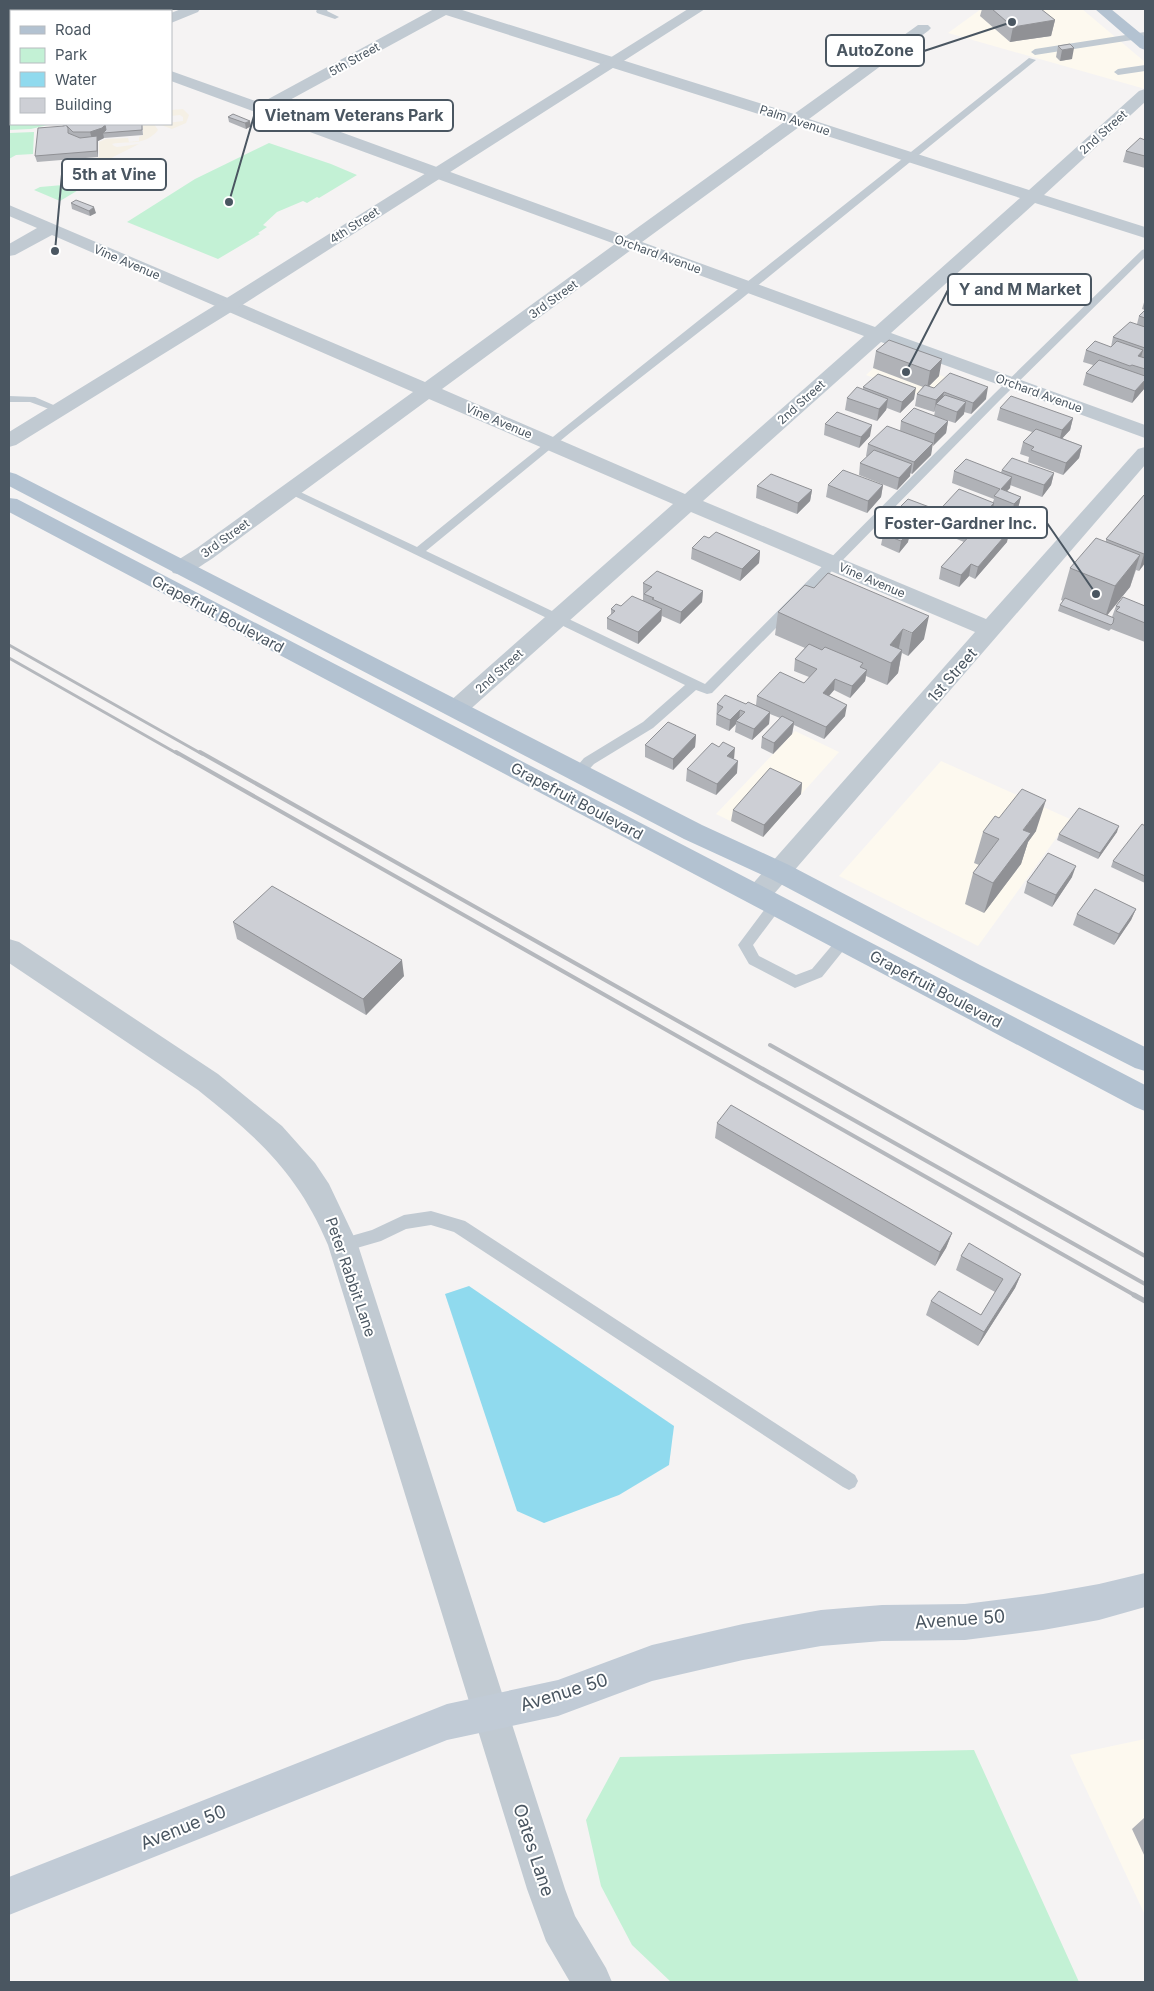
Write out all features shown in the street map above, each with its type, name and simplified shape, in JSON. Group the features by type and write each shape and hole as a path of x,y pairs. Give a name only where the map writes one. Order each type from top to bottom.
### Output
{"main road":[{"path":"1102,9 1142,39"},
{"name":"Grapefruit Boulevard","path":"9,478 181,568 457,708 693,832 780,872 945,959 1145,1060"},
{"name":"Grapefruit Boulevard","path":"9,504 1145,1099"},
{"name":"Avenue 50","path":"9,1896 438,1726 558,1698 652,1663 742,1642 821,1628 882,1623 965,1622 1043,1612 1100,1602 1145,1590"}],"street":[{"path":"172,20 193,9"},
{"name":"Palm Avenue","path":"444,9 798,120 1145,233"},
{"name":"5th Street","path":"262,110 444,9"},
{"name":"4th Street","path":"9,441 229,305 698,9"},
{"name":"3rd Street","path":"181,568 205,553 923,28"},
{"name":"Orchard Avenue","path":"172,76 1145,432"},
{"name":"2nd Street","path":"457,708 1032,197 1145,94"},
{"name":"Vine Avenue","path":"9,210 49,229 688,503 991,630"},
{"path":"9,251 49,229"},
{"name":"1st Street","path":"767,900 780,872 1145,453"},
{"name":"Peter Rabbit Lane","path":"9,949 208,1082 261,1124 301,1165 324,1200 342,1245 490,1713"},
{"name":"Oates Lane","path":"490,1713 560,1927 592,1982"}],"lane":[{"path":"324,9 320,11 335,17"},
{"path":"418,552 1034,56 1142,39"},
{"path":"1118,72 1145,68"},
{"path":"290,491 707,690 1145,252"},
{"path":"9,400 31,399 60,410"},
{"path":"579,772 589,761 648,725 694,684"},
{"path":"767,900 745,945 754,960 795,982 817,973 844,941"},
{"path":"342,1245 375,1236 404,1222 431,1218 459,1226 849,1481"}],"shaded area":[{"path":"981,9 1082,9 1145,62 1145,89 948,33"},
{"path":"887,356 948,378 927,398 866,375"},
{"path":"795,731 839,752 763,837 716,814"},
{"path":"941,761 1070,819 978,946 839,876"},
{"path":"1145,1739 1145,1915 1070,1755"}],"green space":[{"path":"9,121 10,125 48,125 31,129 9,130"},
{"path":"34,132 33,154 16,155 9,159 9,133"},
{"path":"269,143 357,175 319,198 317,197 307,203 303,201 277,212 263,225 267,227 258,233 260,234 218,259 127,222 195,179"},
{"path":"74,184 75,186 80,185 80,189 60,201 34,190 40,187"},
{"path":"974,1750 1079,1982 671,1982 632,1945 601,1886 586,1820 620,1757"}],"sand":[{"path":"183,109 189,115 186,123 172,129 161,125 172,125 172,122 183,121 183,117 180,115 172,116 172,110"},
{"path":"143,125 155,125 158,130 142,141 112,144 117,147 139,144 113,157 100,170 105,173 97,177 96,158 99,157 99,142 106,139 128,138 129,142 139,141 139,137 143,135"}],"water":[{"path":"469,1286 674,1426 669,1465 619,1495 544,1523 517,1511 445,1294"}],"building":[{"path":"72,9 122,10 76,10"},
{"path":"992,9 1041,9 1055,20 1013,27"},
{"path":"1070,44 1074,48 1062,50 1058,46"},
{"path":"233,114 250,121 245,123 228,117"},
{"path":"66,125 68,133 80,138 97,136 97,151 35,156 38,128"},
{"path":"66,125 105,125 90,132 73,132"},
{"path":"105,125 142,125 142,130 103,133 106,130"},
{"path":"1140,138 1145,140 1145,156 1126,151"},
{"path":"76,200 94,207 89,211 71,203"},
{"path":"1145,310 1145,318 1139,316"},
{"path":"1130,322 1145,327 1145,348 1113,337"},
{"path":"889,340 942,359 930,371 876,351"},
{"path":"1095,341 1111,347 1117,341 1143,350 1138,356 1145,358 1145,369 1130,366 1086,350"},
{"path":"1099,360 1145,376 1145,380 1135,391 1086,373"},
{"path":"950,373 988,387 973,403 944,392 936,400 917,394 925,385 934,388"},
{"path":"878,374 916,388 902,402 863,387"},
{"path":"857,387 888,399 879,409 847,398"},
{"path":"945,395 966,402 957,412 936,404"},
{"path":"1011,396 1073,418 1062,430 1000,408"},
{"path":"914,408 948,421 935,434 901,421"},
{"path":"837,412 872,425 861,437 825,424"},
{"path":"887,426 933,443 914,462 868,444"},
{"path":"1036,429 1082,446 1066,463 1031,450 1034,447 1023,442"},
{"path":"874,450 912,464 899,478 860,463"},
{"path":"1012,458 1054,473 1044,485 1002,470"},
{"path":"966,459 1012,477 1001,489 1021,497 1014,504 994,496 1000,489 954,471"},
{"path":"843,470 883,485 868,501 828,485"},
{"path":"771,474 812,490 798,503 757,486"},
{"path":"959,489 994,503 968,531 933,517"},
{"path":"1144,495 1145,553 1144,554 1106,539"},
{"path":"908,499 932,508 921,520 911,516 900,526 911,531 901,541 883,534 892,524 886,521"},
{"path":"984,520 1010,530 978,567 971,564 961,575 941,567"},
{"path":"716,532 760,551 742,569 692,548 704,536 709,538"},
{"path":"1096,538 1140,555 1115,586 1070,568"},
{"path":"657,571 703,591 681,612 644,594 652,587 643,583"},
{"path":"828,573 929,616 912,633 903,629 890,645 902,650 891,663 778,612 805,585 814,588"},
{"path":"632,596 662,609 638,632 607,618 615,611 611,609 616,604 621,606"},
{"path":"1123,597 1145,606 1145,623 1116,611 1120,607 1116,606"},
{"path":"1065,598 1114,618 1113,623 1111,625 1060,605"},
{"path":"809,644 822,650 825,647 863,663 860,667 867,670 852,686 835,679 823,693 847,705 826,727 757,696 780,672 804,683 817,669 795,659"},
{"path":"725,695 746,704 748,702 770,712 754,729 736,721 745,712 740,710 730,720 717,714 723,707 717,704"},
{"path":"782,716 794,722 774,743 762,737"},
{"path":"668,722 696,735 673,759 645,745"},
{"path":"723,742 735,748 727,756 738,761 717,784 687,769 712,743 719,747"},
{"path":"770,768 802,783 764,825 733,810"},
{"path":"1022,789 1046,800 1023,830 1031,833 993,883 973,873 999,839 983,832 995,816 999,818"},
{"path":"1079,808 1119,826 1100,853 1059,834"},
{"path":"1142,824 1145,826 1145,876 1113,861"},
{"path":"1048,853 1076,866 1056,895 1027,882"},
{"path":"272,886 402,960 363,999 233,922"},
{"path":"1095,889 1136,909 1119,934 1077,914"},
{"path":"731,1105 952,1233 940,1252 717,1123"},
{"path":"969,1243 1021,1274 984,1332 931,1301 939,1291 981,1315 1003,1279 961,1256"}],"railway":[{"path":"9,645 202,754"},
{"path":"9,658 178,754"},
{"path":"176,752 1136,1296"},
{"path":"200,752 1145,1284"},
{"path":"770,1045 1145,1256"},
{"path":"1134,1295 1145,1301"}],"place":[{"name":"AutoZone","path":"1012,22"},
{"name":"Vietnam Veterans Park","path":"229,202"},
{"name":"5th at Vine","path":"55,251"},
{"name":"Y and M Market","path":"906,372"},
{"name":"Foster-Gardner Inc.","path":"1096,594"}]}
